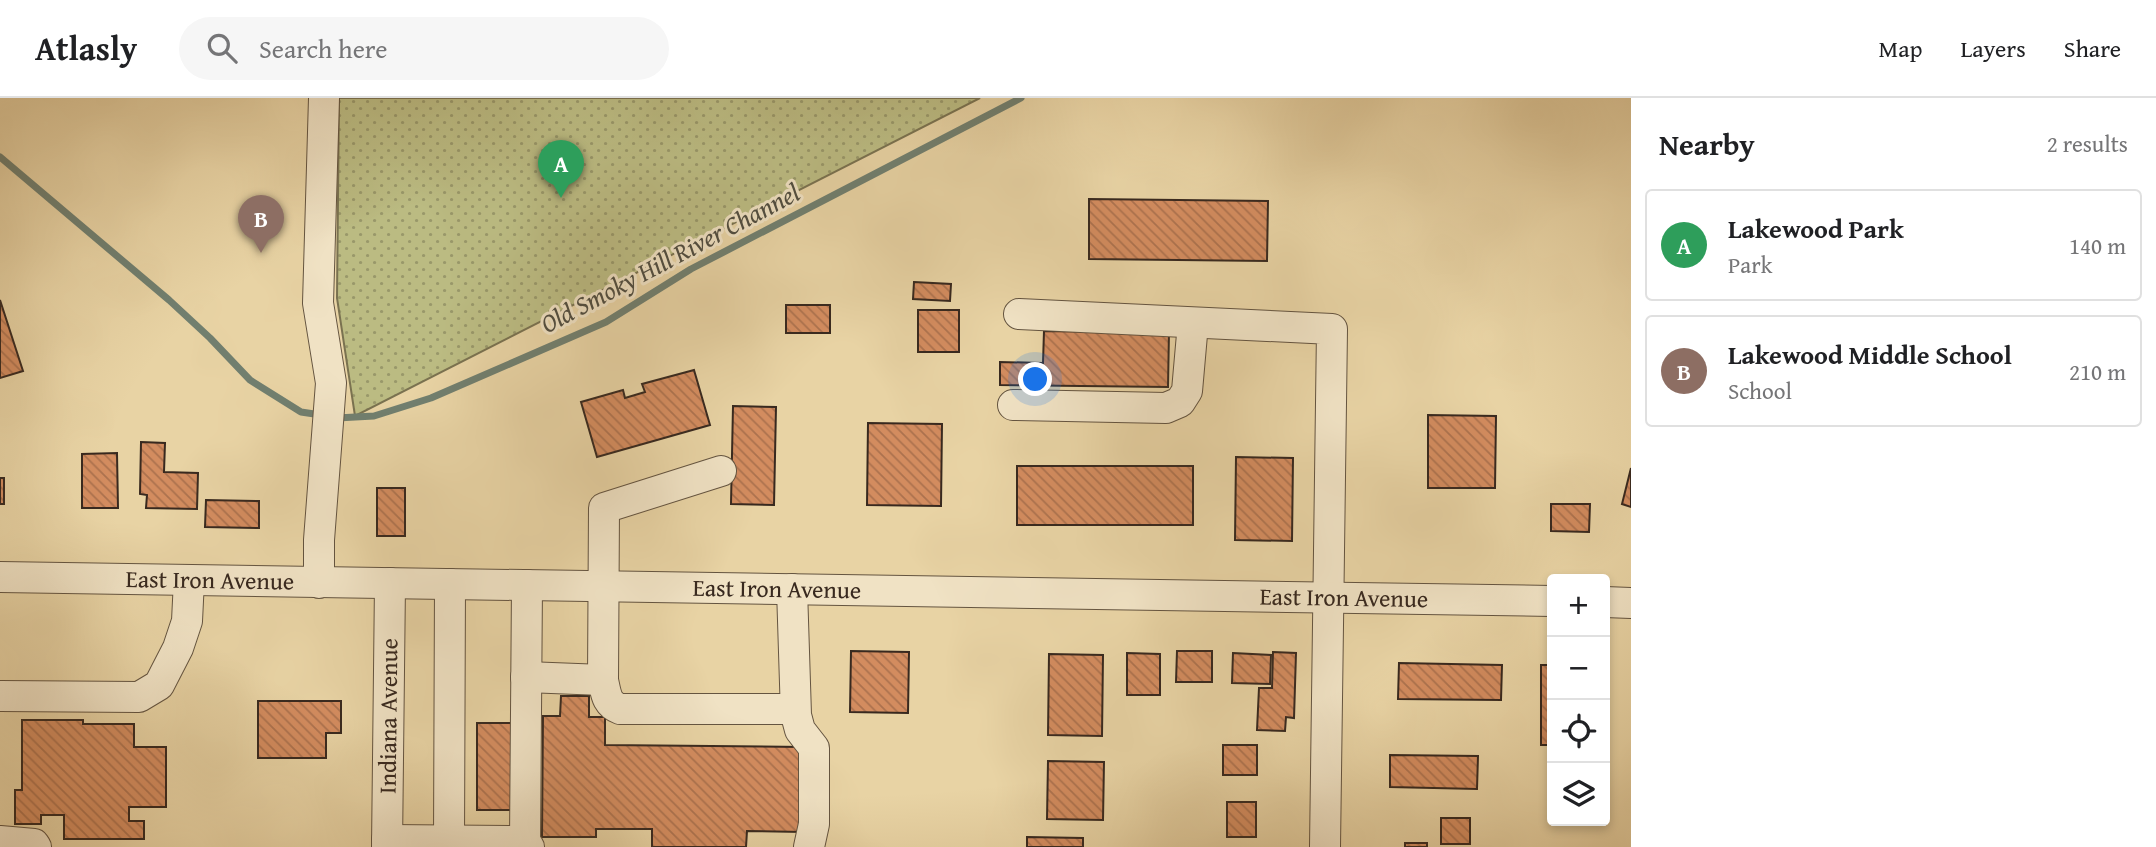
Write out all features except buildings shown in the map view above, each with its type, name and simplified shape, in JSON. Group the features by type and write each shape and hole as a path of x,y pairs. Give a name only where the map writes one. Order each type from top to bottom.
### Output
{"street":[{"path":"319,583 319,540 331,383 318,303 324,98"},
{"path":"1020,314 1332,329 1325,847"},
{"path":"1013,405 1166,408 1180,402 1187,391 1193,323"},
{"path":"721,471 604,508 603,680 606,698 612,707 620,709 796,709"},
{"name":"East Iron Avenue","path":"0,577 1547,601"},
{"path":"0,696 139,697 159,685 178,648 187,621 189,580"},
{"name":"Indiana Avenue","path":"387,844 390,583"},
{"path":"449,841 450,584"},
{"path":"387,844 449,841 527,844 527,585"},
{"path":"792,589 796,709 800,730 814,748 814,824 809,847"},
{"path":"1610,602 1631,603"},
{"path":"526,677 603,680"},
{"path":"0,841 34,844 36,847"}],"green space":[{"path":"339,98 980,98 355,416 337,298"}],"waterway":[{"name":"Old Smoky Hill River Channel","path":"337,418 374,416 431,398 606,322 691,269 1021,98"},
{"name":"Old Smoky Hill River Channel","path":"0,157 169,300 250,380 301,412 321,415"}],"place":[{"name":"Lakewood Park","path":"561,198"},
{"name":"Lakewood Middle School","path":"261,253"}]}
